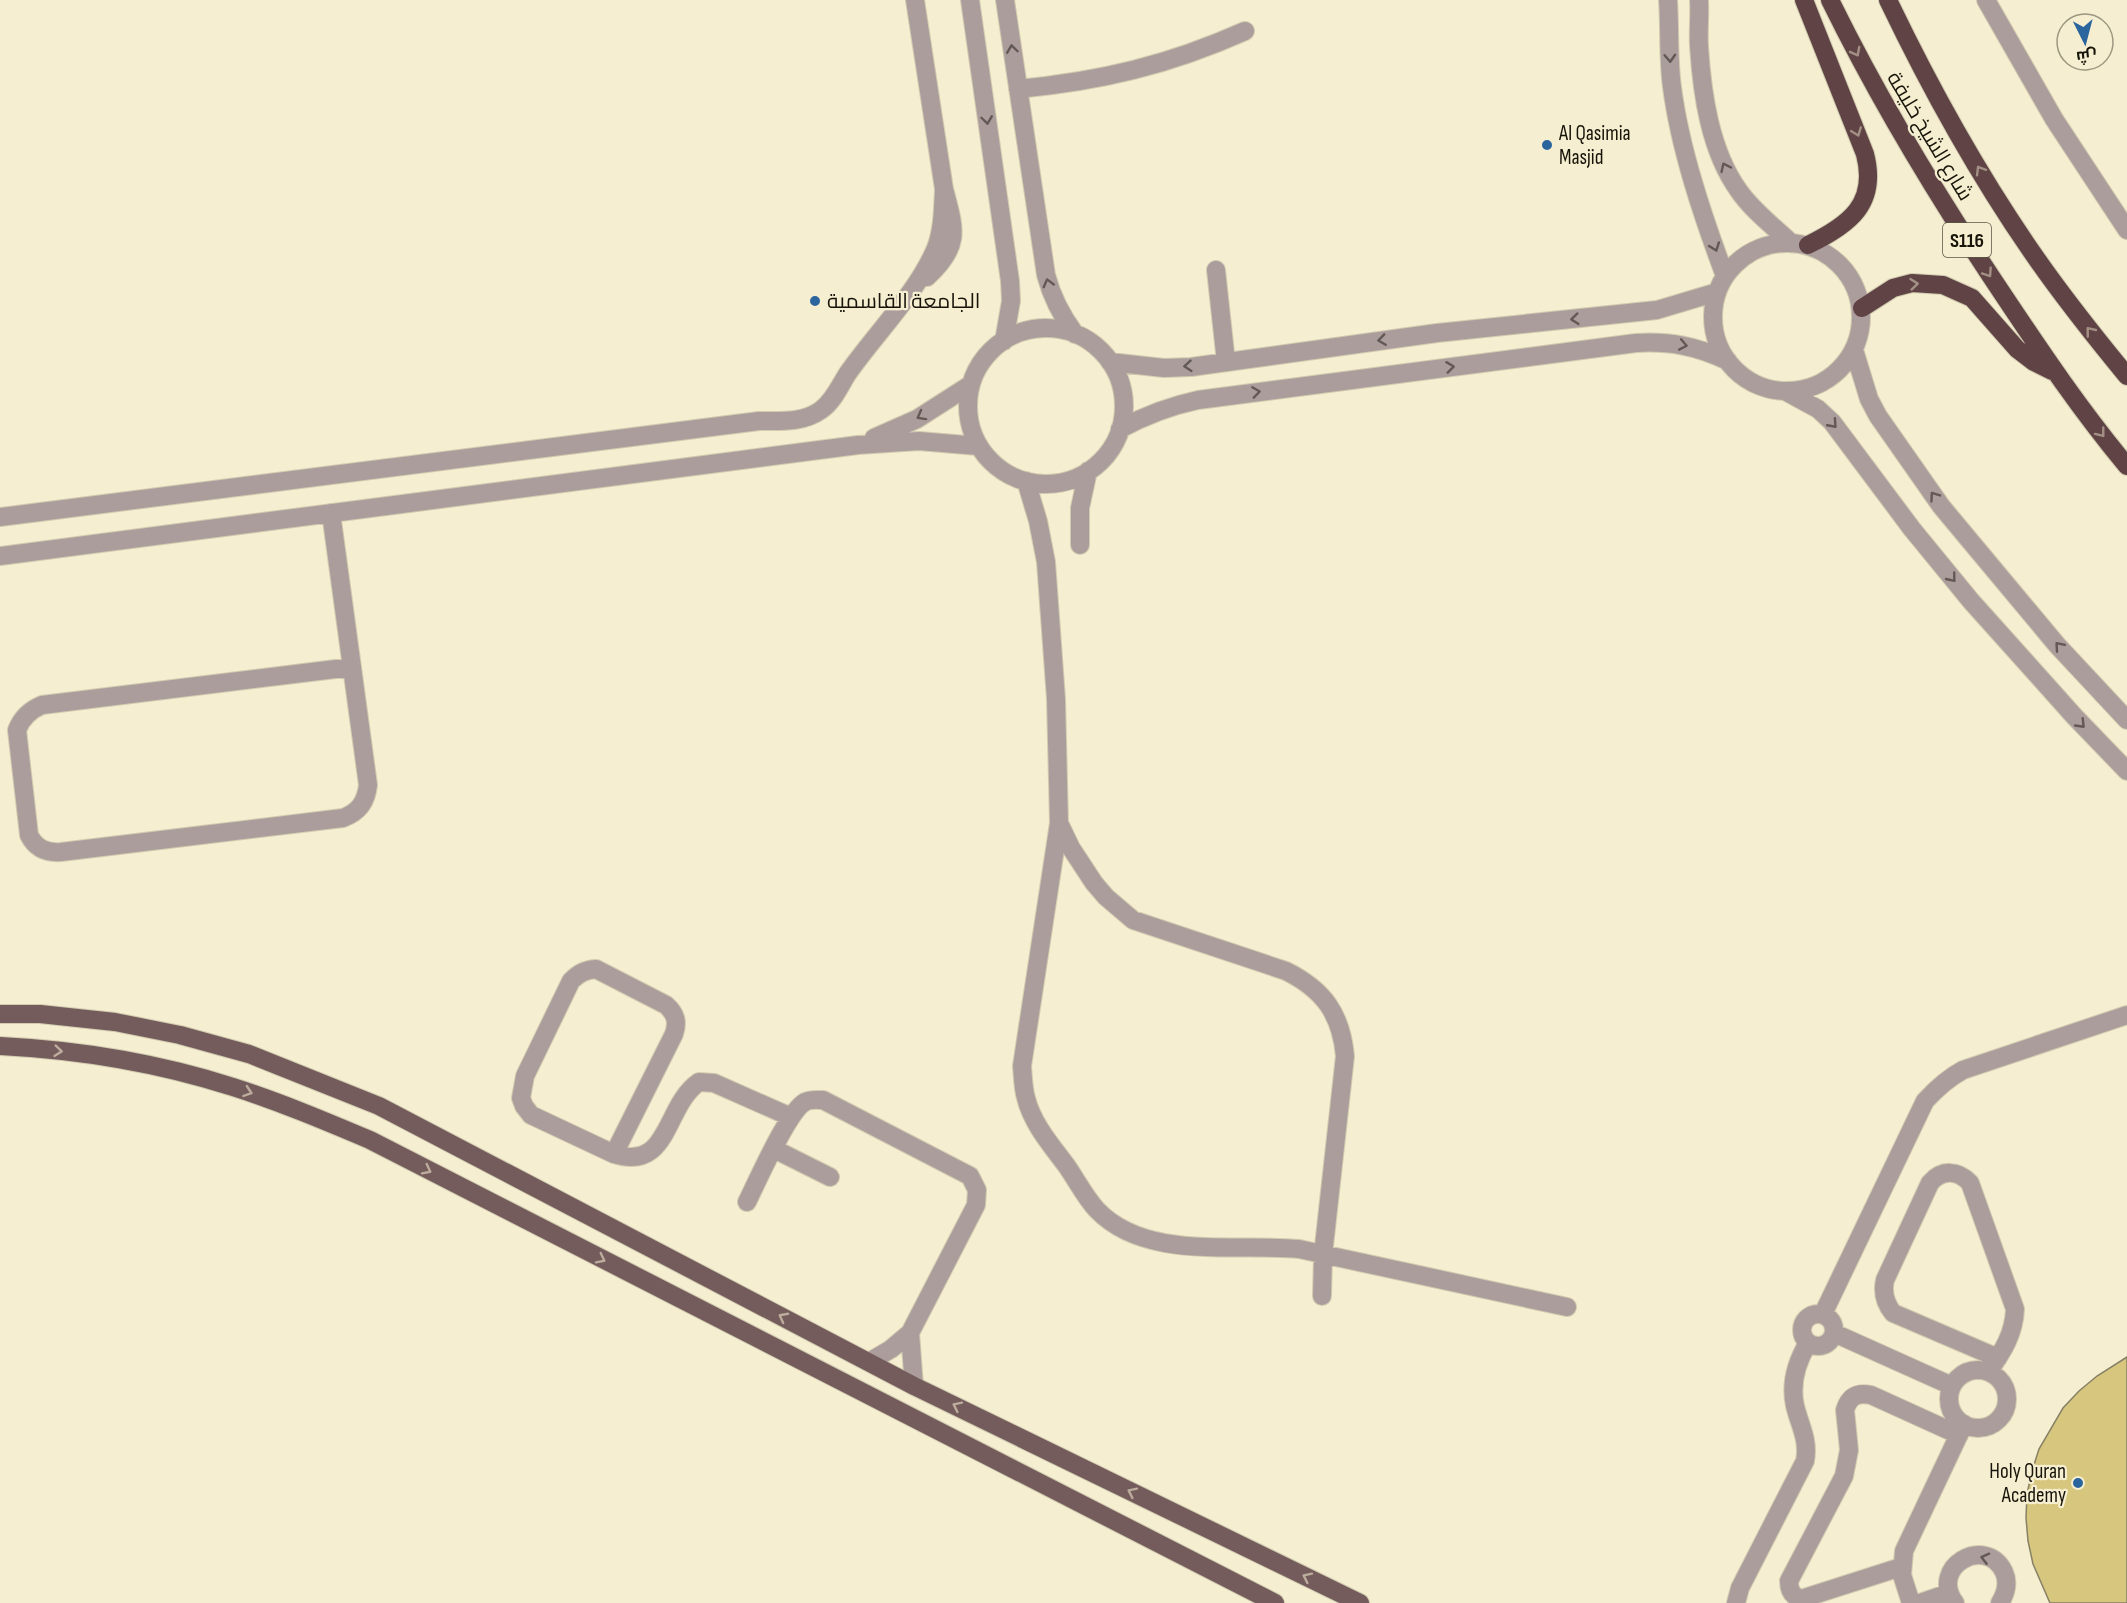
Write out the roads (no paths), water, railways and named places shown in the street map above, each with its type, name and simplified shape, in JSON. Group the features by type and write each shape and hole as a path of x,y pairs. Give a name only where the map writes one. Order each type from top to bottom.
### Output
{"highway":[{"path":"1799,244 1833,232 1851,218 1861,206 1869,180 1865,154 1804,0"},
{"name":"شارع الشيخ خليفة","path":"1830,0 1872,82 1948,211 2055,373 2127,466"},
{"name":"شارع الشيخ خليفة","path":"1888,0 1947,113 2009,218 2059,289 2127,376"},
{"path":"1862,308 1893,288 1912,284 1943,285 1972,298 2017,349 2034,362 2055,373"}],"main road":[{"path":"0,1014 40,1014 115,1022 180,1035 249,1054 379,1106 914,1386 1360,1603"},
{"path":"0,1046 96,1055 163,1068 233,1087 296,1109 370,1140 1275,1603"}],"street":[{"path":"0,518 759,421 811,404 848,374 909,292 940,265 949,250 953,230 952,218 944,189 915,0"},
{"path":"970,0 1010,281 1011,301 1004,340"},
{"path":"1005,0 1046,275 1052,297 1075,334"},
{"path":"1668,0 1669,59 1677,116 1721,284"},
{"path":"1699,0 1702,79 1713,134 1725,170 1740,193 1799,244"},
{"path":"1986,0 2054,119 2127,230"},
{"path":"1018,89 1068,84 1135,71 1182,57 1245,31"},
{"path":"1799,244 1822,250 1844,269 1856,287 1862,308 1859,337 1854,351 1844,364 1825,380 1802,389 1785,391 1753,382 1739,373 1728,361 1719,346 1714,328 1713,310 1721,284 1747,254 1768,245 1799,244"},
{"path":"1216,270 1226,362"},
{"path":"1110,362 1164,368 1226,362 1437,333 1657,310 1721,284"},
{"path":"1046,328 1075,334 1094,346 1110,362 1118,378 1123,394 1124,412 1120,429 1108,453 1088,471 1074,478 1058,483 1042,484 1012,476 999,468 978,446 970,426 967,406 970,384 983,359 1004,340 1017,334 1046,328"},
{"path":"1120,429 1171,406 1198,400 1636,343 1664,342 1692,346 1728,361"},
{"path":"1854,351 1869,399 1878,416 1941,506 2050,636 2127,720"},
{"path":"858,445 917,419 970,384"},
{"path":"1785,391 1818,409 1832,422 1912,529 1971,601 2074,716 2127,771"},
{"path":"0,556 858,445 919,441 978,446"},
{"path":"1080,545 1080,508 1088,471"},
{"path":"1026,481 1041,531 1046,562 1056,699 1059,823 1022,1066 1026,1099 1038,1125 1098,1210 1128,1232 1155,1242 1299,1249 1567,1307"},
{"path":"332,513 368,785 364,802 351,815 343,818 52,852 37,846 29,836 17,729 23,717 35,708 352,667"},
{"path":"1059,823 1071,848 1094,883 1106,897 1133,920 1286,971 1315,988 1334,1012 1342,1034 1345,1056 1323,1255 1322,1296"},
{"path":"614,1154 674,1034 676,1018 666,1005 604,972 596,969 586,970 571,981 525,1076 521,1098 531,1115 614,1154 627,1158 650,1153 687,1093 699,1082 714,1083 791,1117"},
{"path":"1823,1314 1925,1101 1934,1092 1953,1076 1974,1065 2127,1016"},
{"path":"747,1202 791,1117 805,1102 814,1099 823,1100 964,1172 975,1183 978,1198 976,1205 910,1333 891,1349 869,1362"},
{"path":"774,1149 830,1177"},
{"path":"1902,1567 1801,1599 1796,1597 1789,1587 1789,1581 1844,1476 1849,1450 1845,1410 1851,1398 1857,1394 1871,1395 1962,1430 1990,1426 2003,1415 2007,1407 2008,1398 2003,1382 1989,1366 1979,1358 1972,1348 1893,1313 1885,1301 1885,1280 1930,1183 1941,1174 1958,1174 1970,1183 2015,1309 2010,1339 1989,1366 1964,1374 1952,1386 1950,1404 1962,1430 1905,1551 1902,1567 1904,1583 1911,1603"},
{"path":"1812,1314 1823,1314 1833,1324 1834,1333 1828,1343 1818,1347 1808,1343 1801,1333 1803,1322 1812,1314"},
{"path":"910,1333 914,1386"},
{"path":"1834,1333 1952,1386"},
{"path":"1736,1603 1740,1588 1806,1461 1806,1440 1795,1406 1793,1390 1795,1373 1808,1343"},
{"path":"1920,1603 1952,1598 1949,1575 1960,1560 1978,1555 1995,1561 2006,1576 2005,1594 2000,1603"}],"place":[{"name":"Al Qasimia Masjid","path":"1547,145"},
{"name":"الجامعة القاسمية","path":"815,301"},
{"name":"Holy Quran Academy","path":"2078,1483"}]}
